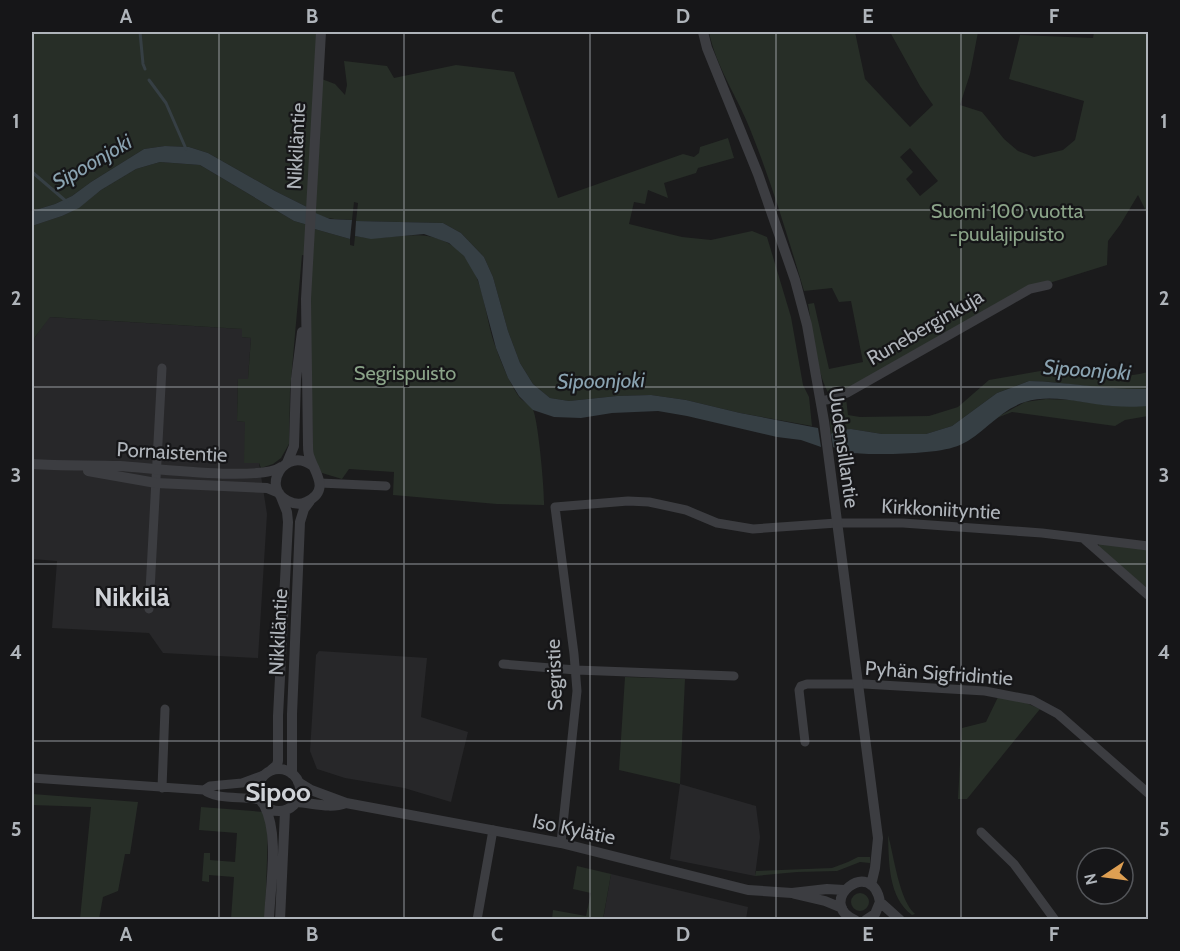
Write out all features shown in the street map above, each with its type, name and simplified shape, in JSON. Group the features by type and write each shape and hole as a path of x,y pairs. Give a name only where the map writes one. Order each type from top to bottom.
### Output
{"street":[{"name":"Nikkiläntie","path":"313,466 309,456 307,438 306,299 321,32"},
{"name":"Uudensillantie","path":"703,32 707,48 758,174 795,280 807,325 829,456 878,838 871,885"},
{"name":"Runeberginkuja","path":"821,401 847,393 998,306 1030,289 1048,285"},
{"name":"Nikkiläntie","path":"285,464 294,446 296,379 306,299"},
{"path":"149,609 162,368"},
{"path":"300,460 313,466 320,483 314,497 307,502 297,504 289,502 280,495 276,479 285,464 300,460"},
{"name":"Pornaistentie","path":"32,465 118,466 258,474 272,472 285,464"},
{"name":"Pornaistentie","path":"58,466 156,483 267,488 280,495"},
{"path":"320,483 386,486"},
{"name":"Nikkiläntie","path":"267,773 277,765 278,761 278,716 288,522 287,512 280,495"},
{"name":"Nikkiläntie","path":"295,778 292,714 300,522 304,509 314,497"},
{"name":"Kirkkoniityntie","path":"555,507 628,501 649,502 686,510 717,523 753,530 837,523 903,523 1042,533 1149,546"},
{"name":"Segristie","path":"555,507 577,691 561,843"},
{"path":"1083,538 1149,595"},
{"path":"503,664 576,670 734,676"},
{"name":"Pyhän Sigfridintie","path":"805,742 799,690 801,686 807,684 858,684 985,691 1032,700 1058,714 1149,792"},
{"path":"162,788 165,709"},
{"path":"32,778 204,790 210,786 242,783 281,769 295,778 300,790 296,802 285,811 273,811 249,798 210,795 204,790"},
{"path":"267,773 258,788 270,821 272,838 269,920"},
{"name":"Iso Kylätie","path":"295,778 311,789 346,803 561,843 748,890 792,893 825,901 842,908"},
{"name":"Iso Kylätie","path":"296,802 339,806 346,803"},
{"path":"280,920 285,811"},
{"path":"477,920 493,830"},
{"path":"981,832 1014,864 1055,920"},
{"name":"Iso Kylätie","path":"792,893 826,889 844,890 855,882 871,885"},
{"path":"871,885 880,902 900,920"},
{"path":"844,890 841,896 842,908 848,916 855,920"},
{"path":"871,919 880,902"}],"shaded area":[{"path":"165,146 189,147 208,153 309,208 308,225 294,221 200,165 160,162 136,169 101,190 79,208 32,226 32,211 72,196 144,149"},
{"path":"313,212 330,219 352,220 350,239 311,228"},
{"path":"356,221 443,223 461,233 484,257 493,277 508,331 520,363 533,384 550,398 569,401 651,395 686,400 818,428 821,447 801,440 777,437 658,411 612,413 581,418 554,417 533,410 519,396 508,378 496,348 478,280 464,256 449,243 424,234 371,239 355,236"},
{"path":"49,317 242,329 242,337 251,338 248,379 238,380 237,421 245,422 259,463 267,514 258,658 163,653 149,633 52,628 57,561 32,559 32,348 35,337"},
{"path":"1029,381 1148,389 1148,406 1101,405 1057,399 1036,400 1025,402 1007,411 977,435 950,448 906,454 875,454 850,453 833,447 831,434 837,430 851,429 882,434 926,434 952,426 997,393"},
{"path":"319,651 427,658 421,717 468,732 451,802 404,788 345,778 317,769 310,751 316,655"},
{"path":"680,784 756,806 760,837 755,876 670,859"},
{"path":"611,874 748,907 746,919 603,920"}],"green space":[{"path":"32,32 313,32 321,35 319,78 335,84 345,95 347,85 344,61 387,66 394,78 456,65 514,72 558,198 683,154 694,157 699,153 700,147 728,138 734,158 698,168 696,173 664,183 668,198 648,190 645,204 634,202 629,224 682,237 711,240 752,231 767,237 791,317 803,385 809,397 812,426 651,395 569,401 550,398 533,384 520,363 508,331 493,277 484,257 461,233 443,223 356,221 358,203 354,202 352,220 323,217 208,153 189,147 165,146 144,149 72,196 32,211"},
{"name":"Suomi 100 vuotta -puulajipuisto","path":"709,32 855,32 865,79 910,127 933,105 890,32 978,32 970,74 960,105 982,112 1004,139 1018,151 1034,157 1063,150 1075,140 1084,101 1009,79 1020,35 1093,38 1094,32 1148,32 1148,215 1138,195 1108,241 1107,265 1030,289 850,391 830,395 818,365 808,304 814,303 829,369 863,362 851,301 839,302 832,288 804,291 758,149 712,45","holes":["910,148 938,181 920,196 906,179 913,172 900,157"]},
{"path":"160,162 200,165 294,221 308,225 306,256 302,255 290,391 289,444 281,458 273,464 261,468 259,463 244,463 245,422 237,421 238,379 248,379 251,338 242,337 242,329 50,317 35,337 32,348 32,226 78,208 101,190 136,169"},
{"name":"Segrispuisto","path":"311,228 350,239 350,245 354,246 355,236 379,238 414,235 436,238 460,252 476,276 492,335 506,374 513,388 533,410 535,416 541,456 544,505 497,504 393,495 394,472 349,469 342,479 322,473 313,458"},
{"path":"1046,370 1110,376 1148,372 1148,389 1111,389 1029,381 997,393 952,426 926,434 882,434 851,429 831,434 830,416 833,407 846,398 848,415 860,417 929,416 958,407 989,380"},
{"path":"1046,399 1113,406 1148,406 1148,416 1125,420 1115,426 1012,412 994,419 1025,402"},
{"path":"1099,543 1148,549 1148,589 1099,548"},
{"path":"625,677 685,679 680,784 619,770"},
{"path":"998,697 1017,699 1040,709 967,799 958,799 962,728 986,722"},
{"path":"32,794 138,802 130,854 125,854 118,891 103,897 99,919 80,919 91,807 32,805"},
{"path":"201,807 264,812 268,829 265,919 231,919 234,877 209,875 209,882 202,881 204,853 210,853 210,860 235,862 237,833 199,830"},
{"path":"888,835 901,888 909,907 915,914 912,915 904,908 894,889"},
{"path":"858,857 870,857 870,863 860,862 837,871 755,876 756,871 832,868"},
{"path":"577,866 611,874 603,919 552,919 553,910 586,916 591,893 573,889"},
{"path":"860,893 866,896 869,902 866,908 860,911 854,908 851,902 854,896"}],"waterway":[{"path":"140,32 145,69"},
{"path":"149,80 166,103 186,149"},
{"name":"Sipoonjoki","path":"32,172 67,202"}],"district":[{"name":"Nikkilä","path":"132,597"},
{"name":"Sipoo","path":"278,792"}]}
